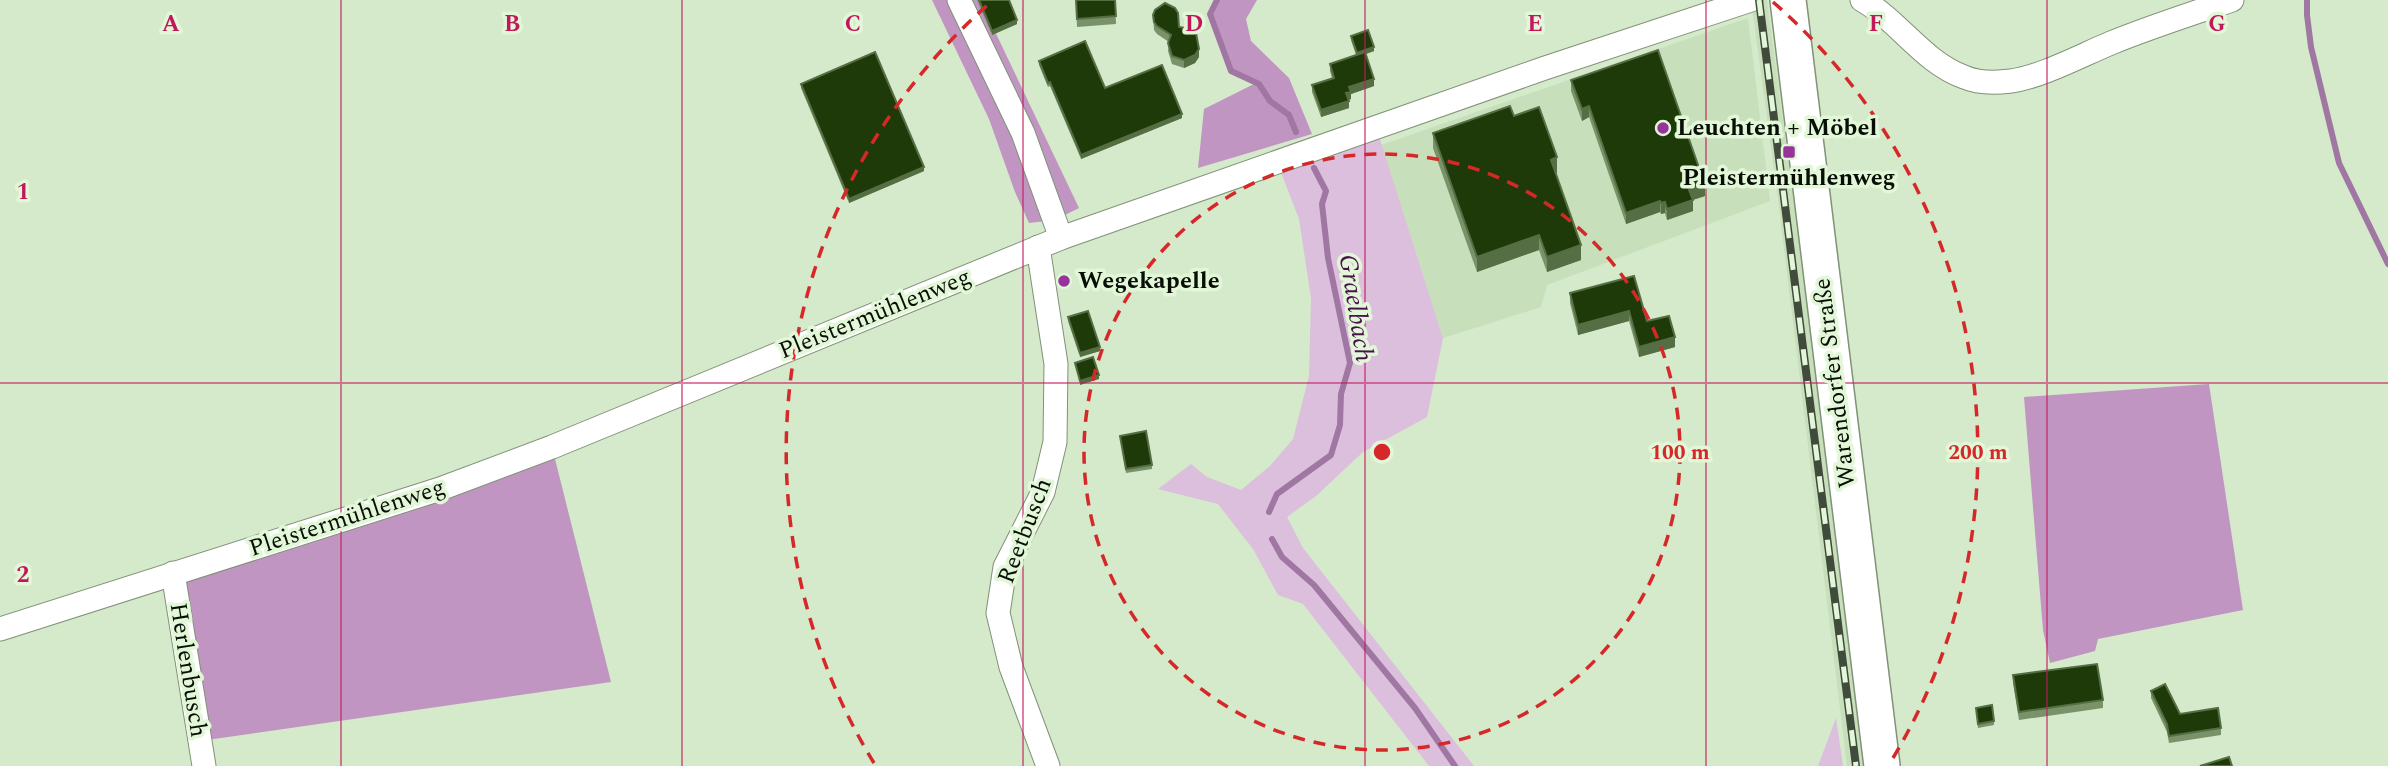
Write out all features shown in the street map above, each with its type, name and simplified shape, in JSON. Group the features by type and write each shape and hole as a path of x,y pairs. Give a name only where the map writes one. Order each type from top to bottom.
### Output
{"main road":[{"name":"Warendorfer Straße","path":"1788,0 1882,766"}],"street":[{"path":"959,0 1019,123 1061,238"},
{"name":"Pleistermühlenweg","path":"0,629 453,484 565,442 1061,238 1545,68 1751,0"},
{"path":"1862,0 1875,7 1938,64 1964,77 1984,82 2012,81 2130,35 2232,0"},
{"name":"Reetbusch","path":"1038,247 1056,364 1055,442 1043,492 1005,567 998,613 1011,667 1048,766"},
{"name":"Herlenbusch","path":"173,573 204,766"}],"shaded area":[{"path":"932,0 980,0 1079,208 1055,220 1029,223 989,119"},
{"path":"1217,0 1257,0 1246,19 1251,41 1289,78 1312,134 1198,168 1204,109 1254,84 1231,71 1210,14"},
{"path":"1751,0 1767,0 1794,187 1866,766 1847,766"},
{"path":"1748,18 1770,201 1547,285 1541,307 1443,338 1381,145"},
{"path":"1376,127 1443,338 1427,417 1363,452 1316,496 1287,517 1303,548 1474,766 1429,766 1303,604 1278,595 1253,549 1218,504 1158,489 1191,464 1207,477 1241,490 1270,466 1293,439 1309,376 1311,298 1299,219 1277,162"},
{"path":"2209,384 2243,610 2098,639 2095,651 2050,663 2043,630 2024,397"},
{"path":"552,447 611,682 200,741 173,573"},
{"path":"1836,718 1843,766 1818,766"}],"building":[{"path":"979,0 1009,0 1017,20 992,31"},
{"path":"1076,0 1115,0 1116,16 1077,19"},
{"path":"1165,3 1175,8 1178,13 1179,27 1191,29 1196,33 1199,49 1195,55 1184,60 1172,56 1168,43 1171,35 1154,22 1155,10"},
{"path":"1368,30 1374,47 1357,53 1351,36"},
{"path":"1085,41 1105,88 1162,65 1182,114 1081,155 1039,61"},
{"path":"1658,50 1705,185 1689,190 1693,200 1667,209 1665,202 1660,201 1626,213 1589,106 1582,109 1571,80"},
{"path":"875,52 924,167 849,199 801,84"},
{"path":"1365,52 1374,79 1349,87 1351,92 1346,93 1349,101 1321,110 1312,85 1334,78 1330,64"},
{"path":"1510,106 1514,116 1539,107 1557,157 1551,160 1581,245 1547,257 1539,235 1477,257 1433,133"},
{"path":"1634,276 1647,321 1669,316 1675,337 1639,347 1629,311 1578,325 1570,293"},
{"path":"1088,311 1100,347 1080,353 1068,317"},
{"path":"1093,357 1099,375 1080,381 1075,363"},
{"path":"1146,431 1152,465 1126,469 1120,436"},
{"path":"2097,664 2103,700 2019,712 2013,675"},
{"path":"2165,684 2180,714 2218,708 2221,728 2169,736 2167,724 2151,691"},
{"path":"1992,705 1994,721 1978,724 1976,708"},
{"path":"2229,757 2232,766 2200,766"}],"waterway":[{"name":"Graelbach","path":"1217,0 1210,14 1231,71 1259,84 1270,101 1289,115 1296,132"},
{"path":"2307,0 2311,47 2339,163 2388,264"},
{"name":"Graelbach","path":"1269,512 1277,494 1331,455 1340,425 1341,394 1350,363 1328,258 1322,204 1326,191 1314,168"},
{"name":"Graelbach","path":"1272,539 1282,557 1314,585 1415,708 1455,766"}],"railway":[{"path":"1759,0 1856,766"}],"place":[{"name":"Leuchten + Möbel","path":"1663,128"},
{"name":"Pleistermühlenweg","path":"1789,152"},
{"name":"Wegekapelle","path":"1064,281"}]}
